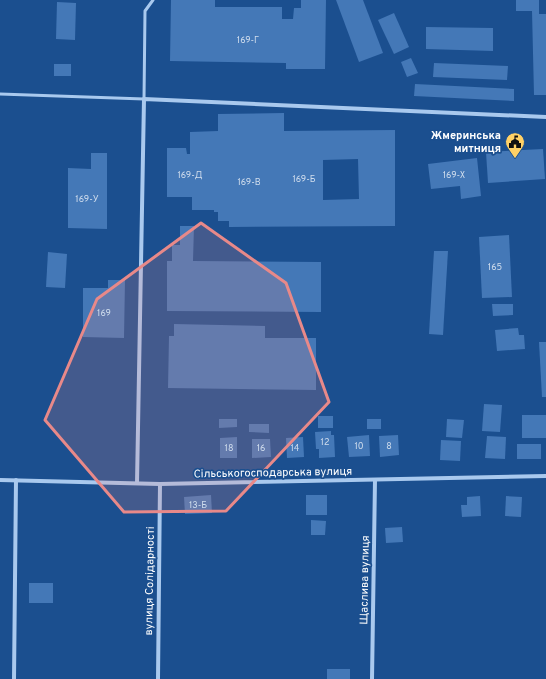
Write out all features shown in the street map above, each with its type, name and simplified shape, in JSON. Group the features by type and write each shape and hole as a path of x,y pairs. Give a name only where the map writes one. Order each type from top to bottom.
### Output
{"street":[{"path":"137,483 144,99 546,117"},
{"name":"Сільськогосподарська вулиця","path":"0,480 160,484 546,476"},
{"path":"14,679 16,480"},
{"name":"Щаслива вулиця","path":"372,679 375,480"},
{"name":"вулиця Солідарності","path":"158,679 160,484"}],"lane":[{"path":"0,94 144,99 145,11 153,0"}],"highlighted area":[{"path":"201,223 286,283 329,402 226,511 124,512 45,420 97,299"}],"building":[{"path":"171,0 215,0 215,7 282,7 282,19 293,19 294,8 301,8 301,0 326,0 325,69 286,69 286,63 170,61"},
{"path":"336,0 363,0 383,53 359,62"},
{"path":"516,0 539,0 539,14 546,14 546,95 534,95 532,11 516,11"},
{"path":"57,2 76,3 75,40 56,39"},
{"path":"394,13 409,47 394,54 378,20"},
{"path":"426,27 493,28 493,51 426,49"},
{"path":"411,58 418,73 407,77 401,62"},
{"path":"434,63 508,66 507,80 433,77"},
{"path":"54,64 71,64 71,76 54,76"},
{"path":"415,84 514,89 514,101 414,96"},
{"path":"284,113 284,131 395,130 395,226 229,227 229,221 218,221 218,212 214,212 214,210 192,210 192,197 167,197 167,148 186,148 187,154 190,154 190,132 218,131 218,114","holes":["358,159 359,199 323,200 323,160"]},
{"path":"543,149 545,179 488,183 486,152"},
{"path":"91,153 107,153 107,229 68,228 68,168 91,169"},
{"path":"477,158 481,196 461,199 460,186 431,189 428,164"},
{"path":"180,226 194,226 193,261 321,262 321,312 167,311 167,261 172,261 172,245 180,245"},
{"path":"509,235 512,297 482,298 479,237"},
{"path":"434,251 448,251 443,335 429,334"},
{"path":"48,252 67,254 65,288 46,287"},
{"path":"108,280 125,280 124,338 83,337 83,288 108,288"},
{"path":"492,304 513,304 513,315 493,316"},
{"path":"174,324 265,326 265,338 316,338 316,390 168,388 169,336 174,336"},
{"path":"518,328 519,335 524,335 525,349 497,351 495,330"},
{"path":"539,342 546,342 546,397 542,397"},
{"path":"484,404 502,405 500,432 482,431"},
{"path":"522,415 546,415 546,438 522,438"},
{"path":"318,416 333,416 333,428 318,428"},
{"path":"219,419 237,419 237,427 219,428"},
{"path":"367,419 381,419 381,429 367,429"},
{"path":"447,419 464,420 462,438 446,437"},
{"path":"249,424 269,424 269,433 249,432"},
{"path":"331,431 331,435 334,435 335,457 319,458 319,449 316,449 315,432"},
{"path":"369,435 370,456 349,457 347,437"},
{"path":"398,435 399,455 380,457 379,436"},
{"path":"487,436 506,437 505,459 485,458"},
{"path":"237,437 237,458 220,458 220,438"},
{"path":"303,437 304,457 287,458 286,438"},
{"path":"252,439 270,439 271,457 252,458"},
{"path":"441,440 461,441 460,461 440,460"},
{"path":"517,444 541,444 541,459 517,459"},
{"path":"211,495 212,513 185,514 184,497"},
{"path":"306,495 327,495 327,515 306,515"},
{"path":"480,496 481,516 462,517 461,505 467,505 467,497"},
{"path":"506,496 522,497 521,517 505,516"},
{"path":"311,520 326,521 325,535 311,535"},
{"path":"402,527 403,542 386,543 385,528"},
{"path":"29,583 53,583 53,603 29,603"},
{"path":"327,669 350,669 350,679 327,679"}],"place":[{"name":"Жмеринська митниця","path":"515,159"}]}
